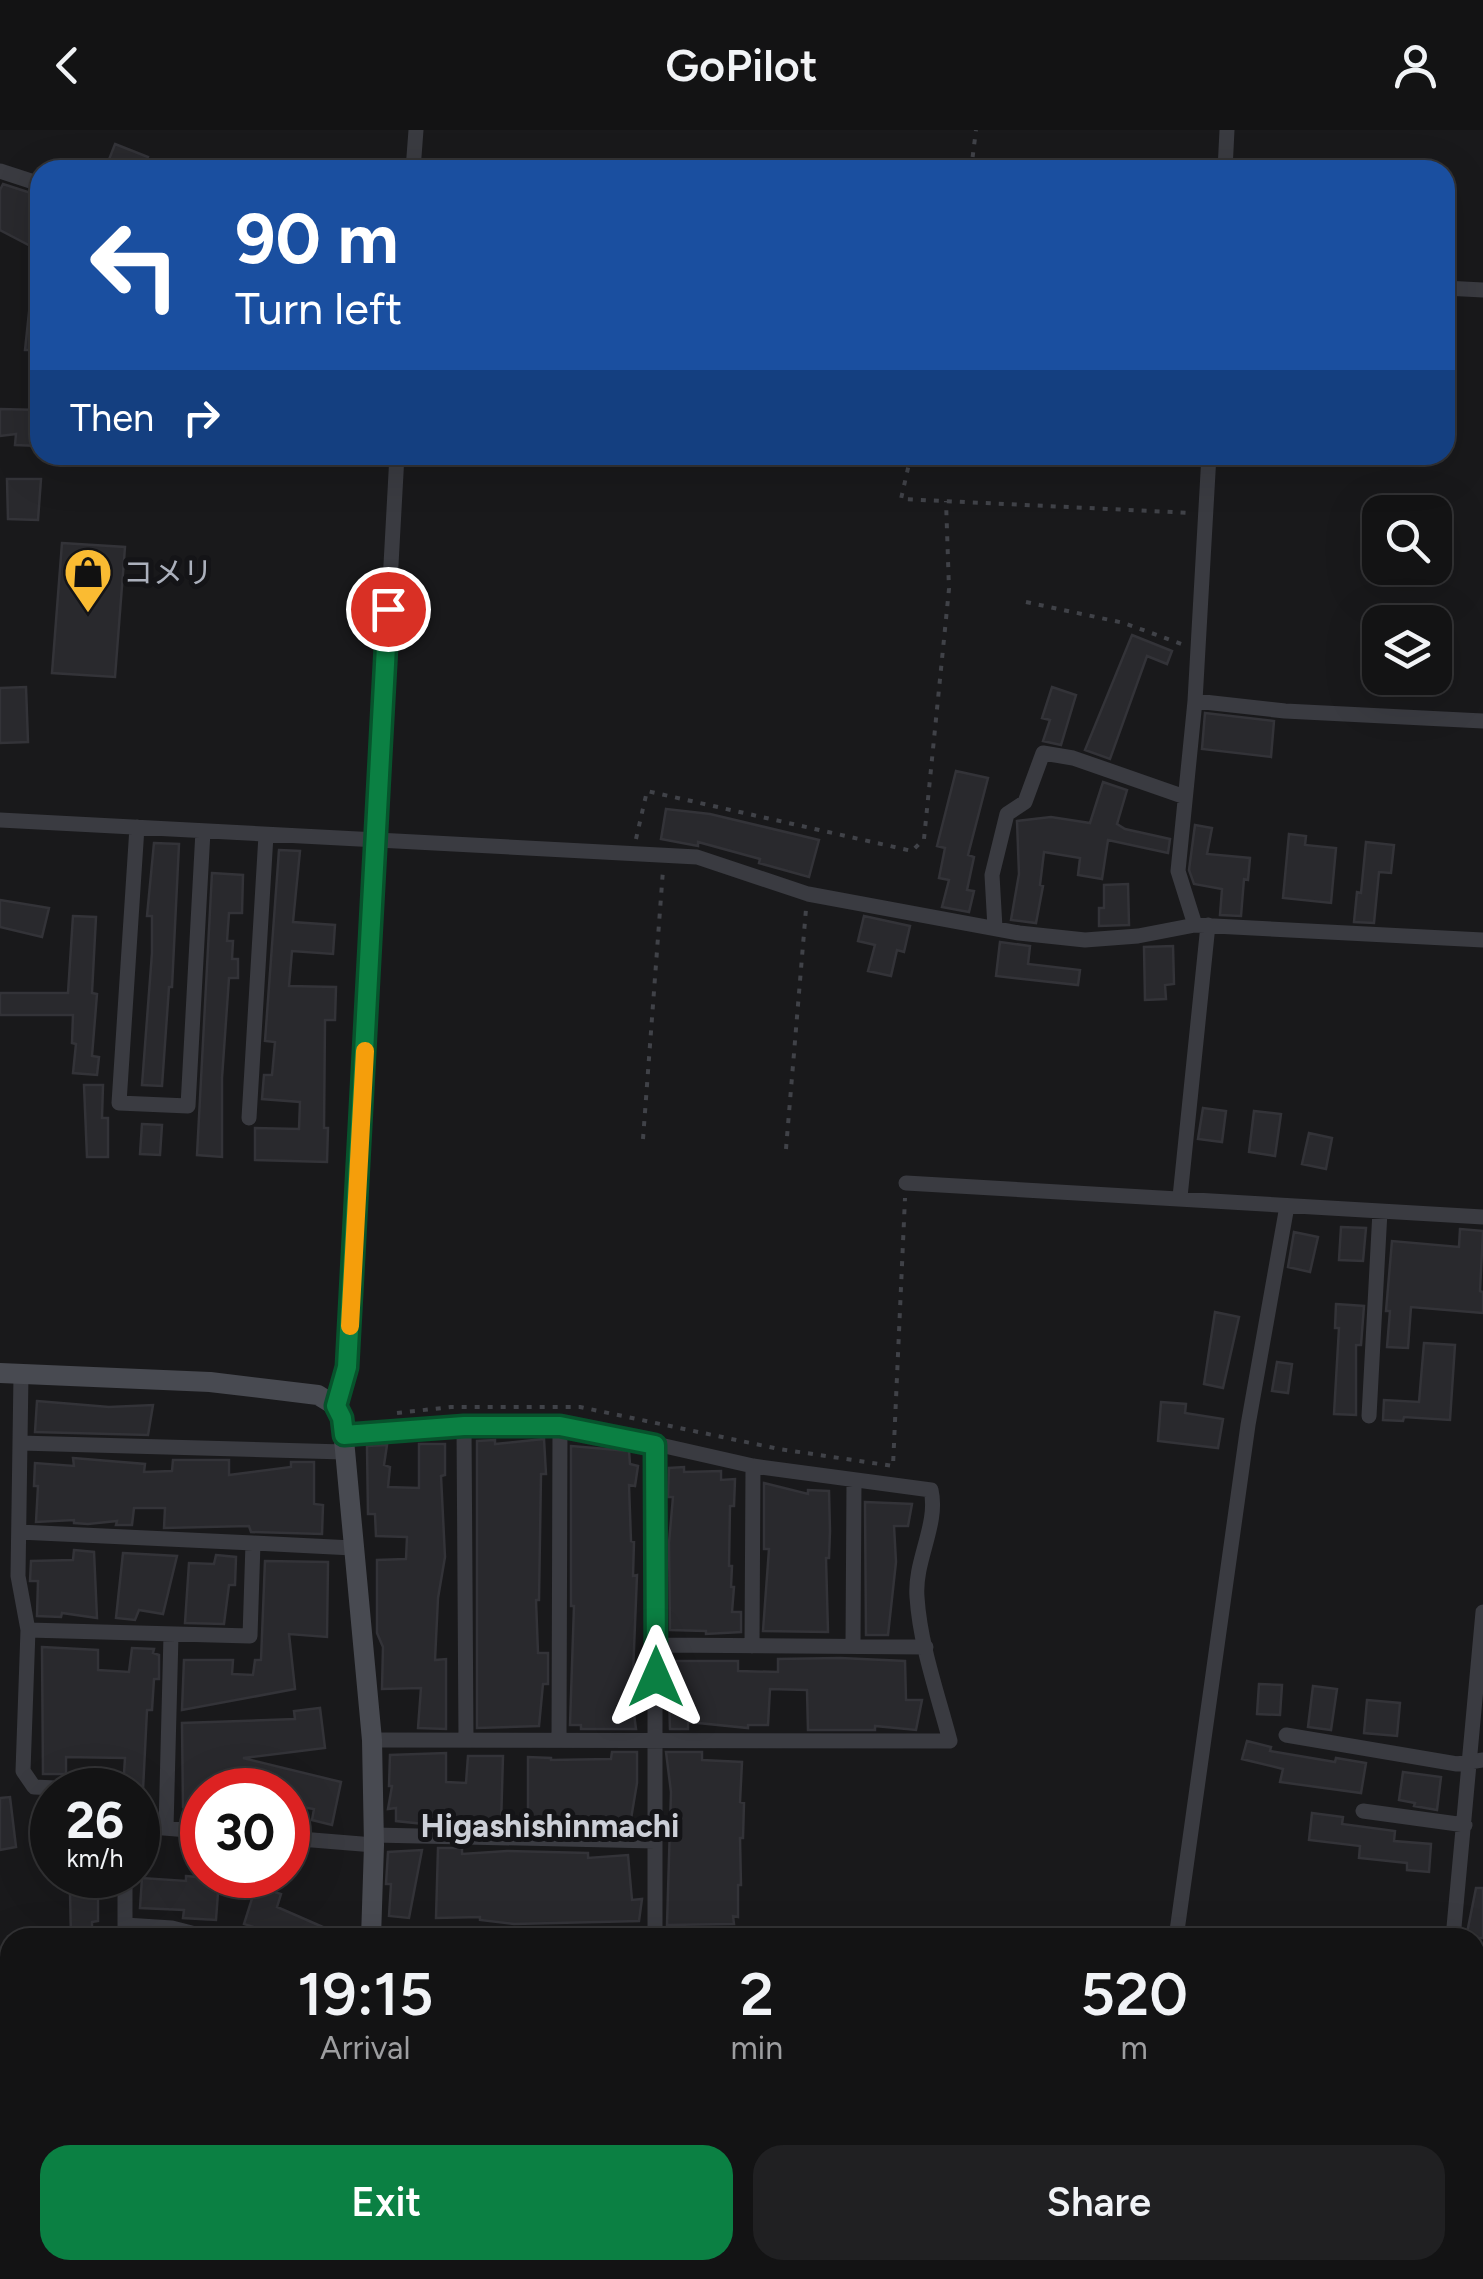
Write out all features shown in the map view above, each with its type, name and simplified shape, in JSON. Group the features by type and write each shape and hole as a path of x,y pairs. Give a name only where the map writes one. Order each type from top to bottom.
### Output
{"street":[{"path":"414,160 416,130"},
{"path":"1225,160 1226,130"},
{"path":"0,171 30,181"},
{"path":"1455,289 1483,290"},
{"path":"336,1406 347,1367 395,465"},
{"path":"1180,1197 1202,926 1178,871 1195,701 1208,465"},
{"path":"1195,701 1483,721"},
{"path":"995,928 992,875 1006,814 1025,802 1042,753 1073,758 1186,797"},
{"path":"0,820 697,857 808,894 1084,940 1202,926 1483,940"},
{"path":"136,827 120,1103 188,1106 203,831"},
{"path":"249,1118 266,835"},
{"path":"906,1182 1483,1218"},
{"path":"1177,1928 1248,1425 1287,1206"},
{"path":"1369,1416 1380,1211"},
{"path":"30,1782 23,1772 28,1630 18,1576 20,1442 10,1374 210,1382 318,1395 336,1406 342,1418 372,1740 371,1928"},
{"path":"20,1442 344,1443 464,1426 560,1426 753,1466 930,1490 934,1503 919,1564 917,1596 950,1741 372,1740"},
{"path":"464,1426 466,1740"},
{"path":"558,1740 560,1426"},
{"path":"655,1445 655,1928"},
{"path":"752,1646 753,1466"},
{"path":"853,1646 854,1481"},
{"path":"19,1532 353,1548"},
{"path":"28,1630 250,1636 253,1543"},
{"path":"1454,1928 1465,1825 1477,1761 1483,1612"},
{"path":"166,1828 172,1635"},
{"path":"656,1645 926,1647"},
{"path":"1286,1735 1457,1764 1477,1761"},
{"path":"1362,1811 1465,1825"},
{"path":"160,1828 180,1829"},
{"path":"310,1839 655,1841"},
{"path":"125,1898 125,1928"}],"path":[{"path":"972,160 976,130"},
{"path":"908,465 901,499 1206,514"},
{"path":"632,854 647,791 912,850 924,839 949,589 946,502"},
{"path":"1026,602 1124,623 1198,650"},
{"path":"643,1139 664,856"},
{"path":"786,1149 808,894"},
{"path":"397,1413 451,1407 580,1407 778,1449 893,1466 906,1182"}],"building":[{"path":"115,144 148,157 147,160 109,160"},
{"path":"3,184 30,193 30,246 0,230"},
{"path":"30,303 30,350 25,350"},
{"path":"0,409 30,410 30,446 15,445 16,434 0,436"},
{"path":"7,479 41,479 38,520 8,519"},
{"name":"コメリ","path":"62,543 125,547 115,677 52,673"},
{"path":"1132,635 1172,651 1167,664 1147,656 1110,759 1085,750"},
{"path":"26,687 28,742 0,743 0,688"},
{"path":"1052,687 1076,695 1061,745 1043,741 1050,720 1042,718"},
{"path":"1205,713 1274,721 1271,757 1202,749"},
{"path":"956,771 988,778 968,855 974,857 967,890 974,891 969,912 942,907 949,880 939,878 945,848 937,846"},
{"path":"1103,782 1127,790 1117,824 1170,839 1168,853 1108,840 1102,879 1078,875 1080,858 1044,852 1036,923 1011,920 1019,874 1017,821 1051,817 1090,823"},
{"path":"666,809 710,814 819,840 809,877 698,842 698,846 661,839"},
{"path":"1195,825 1212,828 1207,854 1250,858 1241,916 1220,915 1222,889 1194,884 1189,870"},
{"path":"1289,834 1306,836 1305,845 1336,848 1331,903 1283,898"},
{"path":"1366,842 1394,845 1391,873 1379,872 1374,923 1354,922"},
{"path":"154,843 179,844 172,987 162,1086 142,1085 152,953 152,916 147,916"},
{"path":"279,850 300,851 293,922 335,925 333,954 292,951 289,986 336,987 335,1020 325,1020 327,1162 255,1160 255,1128 299,1129 300,1102 262,1099 264,1075 272,1075 275,1042 265,1041"},
{"path":"212,873 243,875 242,913 229,913 227,941 233,941 232,959 238,959 238,978 229,978 222,1078 222,1157 197,1155"},
{"path":"1128,884 1129,925 1099,926 1104,885"},
{"path":"0,900 49,908 42,937 0,927"},
{"path":"73,916 96,917 92,993 97,994 92,1056 99,1057 97,1075 73,1073 73,1015 0,1015 0,993 68,993"},
{"path":"864,916 910,926 904,952 897,950 891,976 868,971 875,945 858,941"},
{"path":"1000,942 1030,946 1028,964 1080,970 1078,985 996,976"},
{"path":"1173,946 1174,984 1165,985 1166,999 1145,1000 1144,947"},
{"path":"84,1085 103,1085 102,1118 108,1118 108,1157 87,1157"},
{"path":"1203,1108 1226,1111 1222,1142 1198,1139"},
{"path":"1254,1111 1281,1114 1275,1156 1249,1152"},
{"path":"142,1124 162,1125 160,1155 140,1154"},
{"path":"1309,1133 1332,1138 1326,1169 1302,1164"},
{"path":"1341,1227 1366,1228 1363,1261 1339,1260"},
{"path":"1460,1229 1483,1231 1483,1313 1411,1307 1408,1348 1387,1347 1392,1241 1459,1247"},
{"path":"1294,1232 1318,1237 1310,1272 1288,1267"},
{"path":"1336,1304 1364,1306 1361,1345 1356,1345 1356,1415 1334,1414 1339,1328 1335,1328"},
{"path":"1215,1312 1239,1317 1223,1388 1204,1384"},
{"path":"1424,1343 1455,1345 1450,1420 1383,1420 1384,1400 1419,1402"},
{"path":"1277,1362 1292,1364 1288,1393 1272,1391"},
{"path":"37,1401 109,1407 153,1405 148,1435 35,1432"},
{"path":"1161,1402 1186,1404 1185,1413 1223,1419 1218,1448 1158,1441"},
{"path":"544,1439 546,1474 541,1474 536,1600 538,1653 548,1653 548,1684 543,1684 539,1726 477,1728 477,1441 495,1440 495,1444"},
{"path":"419,1444 445,1444 445,1475 441,1476 445,1557 438,1598 435,1660 446,1659 446,1729 418,1728 421,1688 382,1689 377,1560 406,1559 407,1537 376,1536 375,1514 368,1514 367,1446 387,1445 384,1465 390,1467 388,1487 419,1488"},
{"path":"571,1446 629,1451 630,1464 638,1466 635,1486 629,1485 633,1576 637,1575 632,1699 636,1729 581,1729 581,1725 570,1725 574,1606"},
{"path":"73,1458 145,1464 144,1472 172,1471 173,1460 229,1460 229,1475 291,1467 291,1462 314,1462 314,1504 323,1505 322,1534 251,1532 249,1526 164,1528 165,1508 134,1508 132,1525 116,1525 117,1521 36,1522 35,1463 74,1466"},
{"path":"684,1467 684,1472 721,1471 721,1480 735,1479 734,1506 730,1506 729,1566 734,1587 732,1612 741,1612 741,1632 670,1630 673,1497 668,1497 669,1468"},
{"path":"764,1483 808,1494 808,1490 829,1491 828,1632 763,1631 769,1549 764,1549"},
{"path":"865,1502 912,1504 908,1526 894,1526 896,1562 888,1635 866,1635"},
{"path":"74,1550 94,1552 97,1618 62,1613 61,1617 37,1616 38,1581 30,1581 31,1561 73,1560"},
{"path":"123,1553 177,1556 163,1614 139,1610 135,1620 116,1618"},
{"path":"216,1555 236,1557 235,1585 229,1585 224,1624 185,1623 189,1563 214,1564"},
{"path":"265,1561 328,1562 327,1637 289,1634 295,1689 182,1710 184,1660 233,1660 232,1674 253,1675 255,1660 261,1660"},
{"path":"42,1647 98,1650 98,1670 129,1672 132,1648 154,1649 153,1653 159,1655 159,1679 154,1679 152,1710 147,1710 144,1768 124,1768 125,1758 66,1757 66,1768 43,1768"},
{"path":"778,1659 905,1661 906,1700 922,1700 916,1730 875,1726 875,1730 808,1730 807,1690 770,1689 768,1725 748,1728 688,1722 688,1729 670,1729 668,1661 738,1661 738,1671 778,1672"},
{"path":"1259,1684 1282,1685 1280,1715 1257,1714"},
{"path":"1313,1686 1337,1689 1331,1730 1308,1727"},
{"path":"1367,1700 1400,1703 1397,1736 1364,1733"},
{"path":"320,1708 325,1748 243,1758 284,1768 183,1768 182,1723 295,1719 294,1711"},
{"path":"1247,1741 1271,1747 1270,1751 1366,1763 1361,1793 1280,1782 1283,1769 1242,1759"},
{"path":"612,1752 637,1752 630,1825 609,1825 610,1819 528,1824 528,1757 611,1759"},
{"path":"666,1752 702,1752 702,1760 742,1762 741,1885 734,1924 667,1925 671,1792"},
{"path":"446,1753 446,1782 466,1783 468,1756 503,1756 501,1824 396,1821 396,1808 388,1809 392,1786 390,1755"},
{"path":"1403,1772 1441,1777 1437,1810 1399,1800"},
{"path":"310,1774 341,1782 332,1825 312,1820 314,1809 310,1808"},
{"path":"10,1797 16,1847 0,1850 0,1798"},
{"path":"1312,1813 1343,1817 1342,1824 1395,1831 1394,1841 1431,1844 1429,1872 1407,1870 1407,1863 1359,1858 1360,1846 1309,1840"},
{"path":"438,1848 462,1848 462,1854 507,1851 588,1853 588,1858 628,1855 632,1900 642,1899 639,1921 514,1924 480,1917 436,1918"},
{"path":"422,1850 409,1918 389,1916 388,1852"},
{"path":"160,1879 180,1881 180,1898 218,1898 216,1920 183,1918 184,1910 140,1908 141,1898 160,1898"},
{"path":"1476,1888 1483,1888 1483,1928 1468,1928"},
{"path":"70,1898 98,1898 98,1921 92,1922 92,1928 71,1928"},
{"path":"252,1898 280,1898 277,1907 325,1928 257,1928 244,1924"}],"slow traffic":[{"path":"350,1326 365,1051"}],"place":[{"name":"コメリ","path":"88,614"}],"district":[{"name":"Higashishinmachi","path":"550,1826"}],"route":[{"path":"388,609 347,1367 336,1406 344,1435 464,1426 560,1426 655,1445 656,1677"}]}
